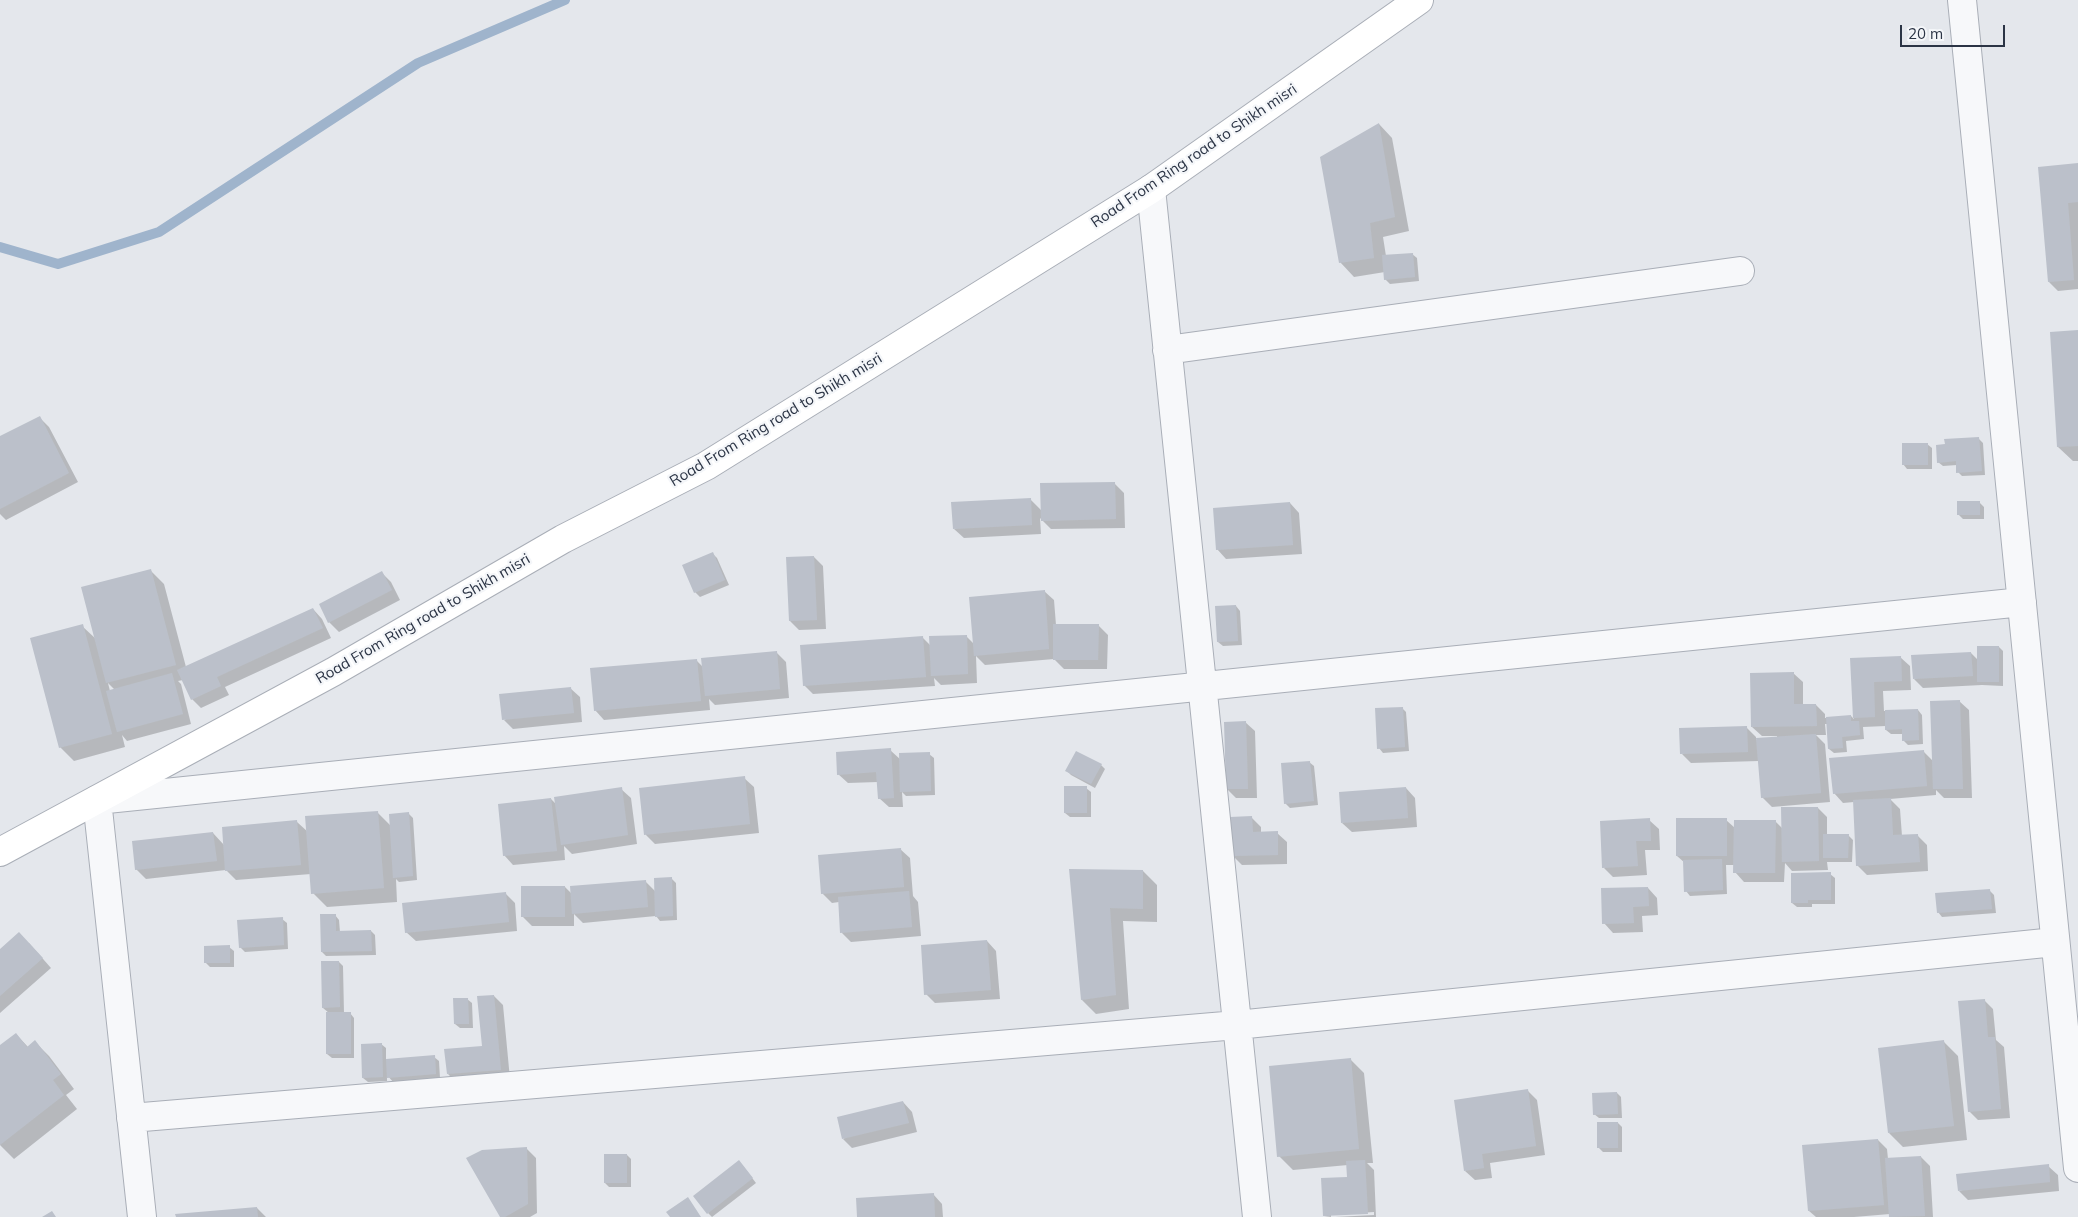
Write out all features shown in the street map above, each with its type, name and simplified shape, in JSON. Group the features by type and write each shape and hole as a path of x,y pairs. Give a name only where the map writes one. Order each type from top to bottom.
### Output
{"street":[{"name":"Road From Ring road to Shikh misri","path":"0,852 333,672 563,539 706,466 1151,189 1419,0"},
{"path":"1962,0 2078,1168"},
{"path":"1151,189 1256,1217"},
{"path":"1167,350 1740,271"},
{"path":"142,1217 97,800 2022,602"},
{"path":"131,1118 1237,1025 2055,942"}],"building":[{"path":"1379,123 1395,217 1370,223 1374,258 1339,263 1320,157"},
{"path":"2078,163 2078,202 2068,203 2074,280 2048,282 2038,167"},
{"path":"1413,253 1415,277 1384,280 1382,255"},
{"path":"2078,330 2078,446 2057,447 2050,332"},
{"path":"40,416 69,473 0,509 0,436"},
{"path":"1979,437 1982,471 1956,473 1956,461 1937,463 1936,445 1945,444 1944,439"},
{"path":"1902,443 1928,443 1928,465 1902,465"},
{"path":"1115,482 1116,519 1041,521 1040,483"},
{"path":"1031,498 1032,525 953,529 951,502"},
{"path":"1957,501 1980,501 1980,515 1957,515"},
{"path":"1290,502 1293,545 1216,550 1213,508"},
{"path":"713,552 725,580 694,593 682,565"},
{"path":"814,556 817,620 789,621 786,557"},
{"path":"151,569 176,665 106,683 81,587"},
{"path":"382,571 392,590 328,623 319,604"},
{"path":"1045,590 1049,649 974,656 969,597"},
{"path":"1236,605 1238,641 1217,642 1215,606"},
{"path":"313,608 323,628 217,677 221,686 191,700 177,670"},
{"path":"83,624 112,734 59,748 30,638"},
{"path":"1053,624 1099,624 1098,660 1053,660"},
{"path":"967,635 968,674 931,676 929,636"},
{"path":"923,636 926,677 803,686 800,645"},
{"path":"1977,646 1999,646 1999,682 1977,682"},
{"path":"777,651 780,689 705,696 701,658"},
{"path":"1971,652 1973,676 1913,679 1911,655"},
{"path":"1901,656 1902,681 1874,682 1875,717 1853,718 1850,658"},
{"path":"697,659 701,701 594,711 590,668"},
{"path":"1794,672 1794,704 1816,704 1817,726 1751,727 1750,673"},
{"path":"172,673 183,714 117,732 106,691"},
{"path":"571,687 574,713 502,720 499,694"},
{"path":"1960,700 1963,789 1933,789 1930,701"},
{"path":"1403,707 1405,747 1377,749 1375,708"},
{"path":"1918,709 1919,740 1902,741 1902,729 1885,730 1885,710"},
{"path":"1851,715 1851,721 1859,721 1860,735 1842,737 1843,748 1828,749 1826,717"},
{"path":"1246,721 1248,789 1226,789 1224,722"},
{"path":"1747,726 1748,752 1680,754 1679,728"},
{"path":"1816,734 1821,793 1761,798 1756,738"},
{"path":"891,748 894,798 878,799 876,772 837,775 836,752"},
{"path":"1924,750 1927,786 1833,794 1829,758"},
{"path":"1076,751 1102,764 1091,784 1065,771"},
{"path":"930,752 931,791 900,792 899,753"},
{"path":"1310,761 1314,801 1284,804 1281,763"},
{"path":"745,776 750,824 644,835 639,788"},
{"path":"1064,786 1087,786 1087,813 1064,813"},
{"path":"622,787 628,835 561,845 554,797"},
{"path":"1406,787 1408,818 1341,823 1339,792"},
{"path":"551,798 557,851 503,856 498,804"},
{"path":"1891,798 1893,835 1918,834 1920,862 1856,866 1853,800"},
{"path":"1781,807 1818,807 1819,861 1782,862"},
{"path":"378,811 384,888 311,894 305,816"},
{"path":"409,812 413,876 393,878 389,814"},
{"path":"1252,816 1253,832 1278,831 1278,855 1231,856 1230,817"},
{"path":"1650,818 1651,841 1636,841 1638,866 1602,868 1600,821"},
{"path":"1676,818 1727,818 1727,856 1676,856"},
{"path":"297,820 301,865 225,871 222,827"},
{"path":"1734,820 1776,820 1775,873 1733,873"},
{"path":"213,832 217,861 135,870 132,841"},
{"path":"1823,834 1849,834 1848,858 1823,858"},
{"path":"901,848 904,887 821,894 818,855"},
{"path":"1722,859 1723,890 1684,892 1683,860"},
{"path":"1069,869 1143,870 1143,909 1110,908 1116,995 1081,1000"},
{"path":"1831,872 1831,900 1808,900 1808,903 1791,903 1791,873"},
{"path":"672,877 673,916 655,917 654,878"},
{"path":"646,880 648,907 572,914 570,886"},
{"path":"521,886 565,886 565,917 521,917"},
{"path":"1648,887 1649,906 1633,907 1634,923 1602,924 1601,888"},
{"path":"1990,889 1992,909 1937,913 1935,893"},
{"path":"909,891 912,927 840,933 838,897"},
{"path":"506,892 509,922 405,933 402,903"},
{"path":"320,914 336,914 336,931 371,930 372,951 321,952"},
{"path":"283,917 284,945 239,948 237,920"},
{"path":"19,932 43,958 0,996 0,949"},
{"path":"987,940 991,990 924,995 921,945"},
{"path":"230,945 230,963 204,963 204,946"},
{"path":"321,961 339,961 340,1007 322,1008"},
{"path":"494,995 501,1070 447,1074 444,1049 482,1046 477,996"},
{"path":"453,998 468,998 469,1024 454,1024"},
{"path":"1985,999 1988,1037 1995,1037 2001,1109 1968,1112 1958,1001"},
{"path":"326,1012 351,1012 351,1054 326,1054"},
{"path":"16,1033 27,1047 35,1040 61,1074 53,1080 64,1095 0,1145 0,1045"},
{"path":"1944,1040 1954,1126 1888,1133 1878,1048"},
{"path":"382,1043 383,1077 362,1078 361,1044"},
{"path":"435,1055 436,1074 387,1078 386,1059"},
{"path":"1351,1058 1359,1149 1277,1157 1269,1066"},
{"path":"1528,1089 1536,1146 1482,1154 1484,1168 1464,1171 1454,1100"},
{"path":"1617,1092 1618,1114 1593,1115 1592,1093"},
{"path":"903,1101 909,1123 842,1139 837,1117"},
{"path":"1597,1122 1618,1122 1618,1148 1597,1148"},
{"path":"1878,1139 1884,1205 1808,1211 1802,1145"},
{"path":"527,1147 528,1204 505,1217 500,1217 466,1158 482,1150"},
{"path":"604,1154 627,1154 627,1183 604,1183"},
{"path":"1921,1156 1925,1216 1889,1217 1885,1158"},
{"path":"739,1160 753,1178 707,1214 693,1196"},
{"path":"1365,1160 1368,1214 1323,1216 1321,1178 1347,1177 1346,1161"},
{"path":"2049,1164 2050,1182 1958,1191 1956,1174"},
{"path":"934,1193 935,1217 857,1217 856,1198"},
{"path":"688,1197 701,1217 670,1217 666,1212"},
{"path":"257,1207 258,1217 176,1217 175,1214"},
{"path":"52,1211 56,1217 42,1217"}],"waterway":[{"path":"0,247 58,264 159,232 418,63 565,0"}]}
